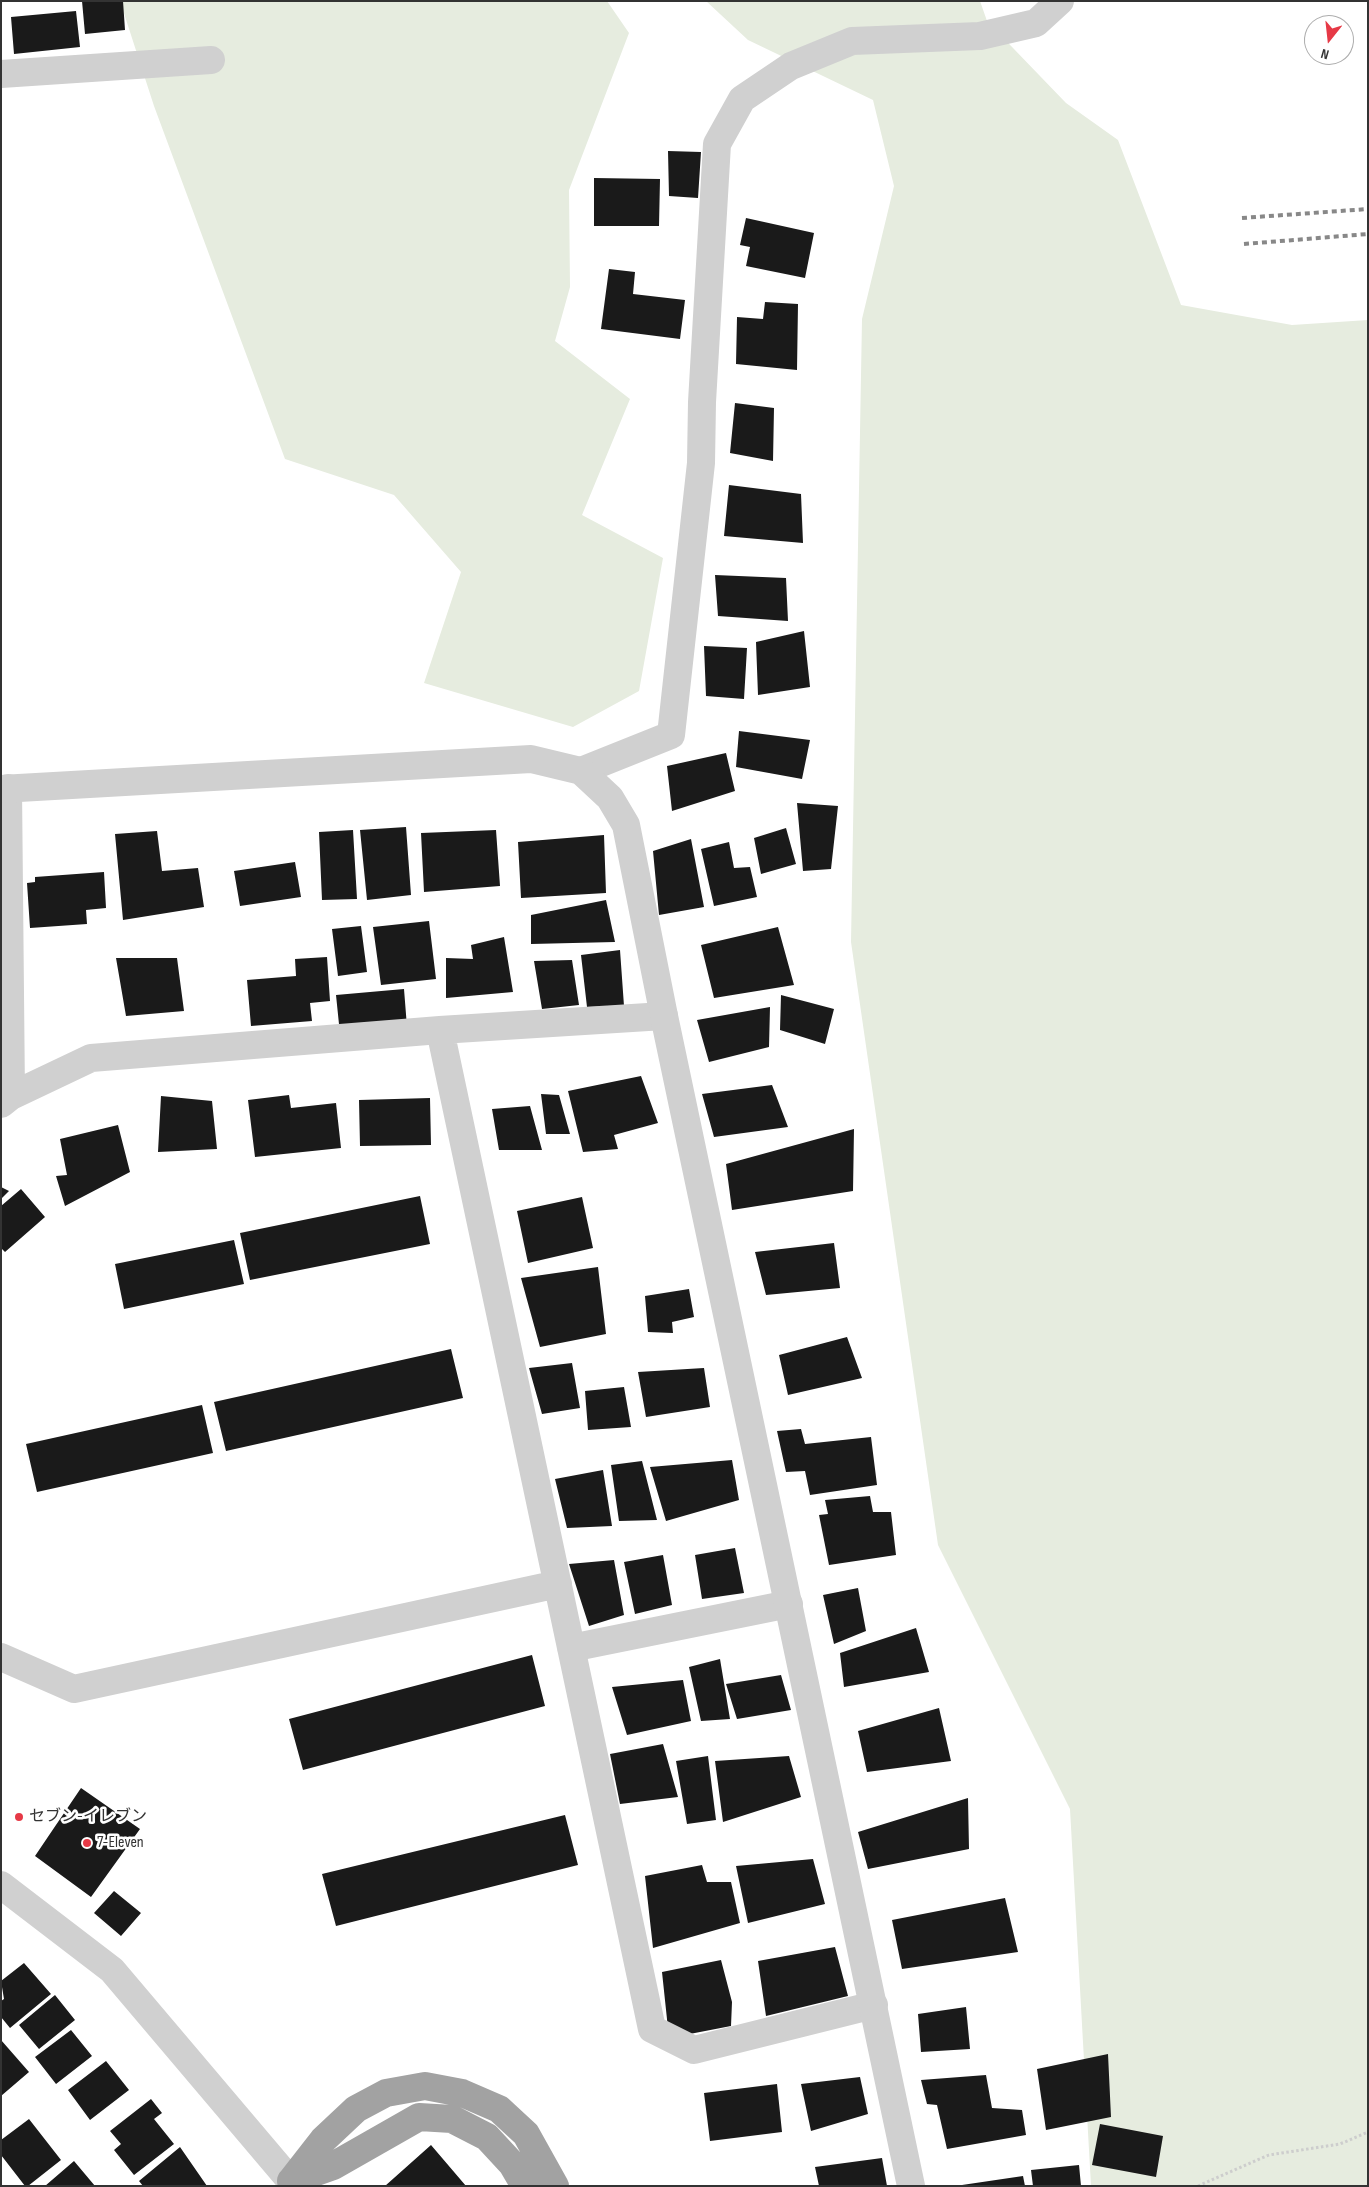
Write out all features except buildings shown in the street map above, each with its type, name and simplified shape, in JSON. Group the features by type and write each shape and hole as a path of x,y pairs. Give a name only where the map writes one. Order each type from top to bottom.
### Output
{"highway":[{"path":"293,2183 322,2140 356,2109 386,2093 425,2086 462,2093 499,2109 526,2134 555,2186"},
{"path":"293,2183 332,2166 419,2117 452,2119 487,2137 512,2164 525,2186"}],"street":[{"path":"581,771 671,735 701,463 702,402 717,144 742,99 791,66 852,41 980,36 1036,23 1060,1"},
{"path":"1,74 211,60"},
{"path":"664,1016 440,1030 91,1058 6,1100 4,788 531,758 581,771 610,798 626,824 664,1016 911,2186"},
{"path":"440,1030 652,2029 694,2050 874,2005"},
{"path":"1,1658 74,1689 558,1584"},
{"path":"571,1648 789,1604"},
{"path":"1,1885 112,1970 293,2183"}],"path":[{"path":"1198,2186 1269,2154 1340,2144 1368,2132"}],"shaded area":[{"path":"120,1 607,1 629,33 569,190 570,287 555,341 630,399 582,515 663,558 639,691 573,727 424,683 461,572 394,495 285,459 154,106"},
{"path":"706,1 980,1 987,21 1066,103 1118,140 1181,305 1292,325 1368,320 1368,2186 1091,2186 1070,1809 938,1545 851,942 862,319 894,186 873,100 748,40"}],"railway":[{"path":"1242,218 1368,209"},
{"path":"1244,244 1368,234"}],"place":[{"name":"セブン-イレブン","path":"19,1817"},
{"name":"7-Eleven","path":"87,1843"}]}
